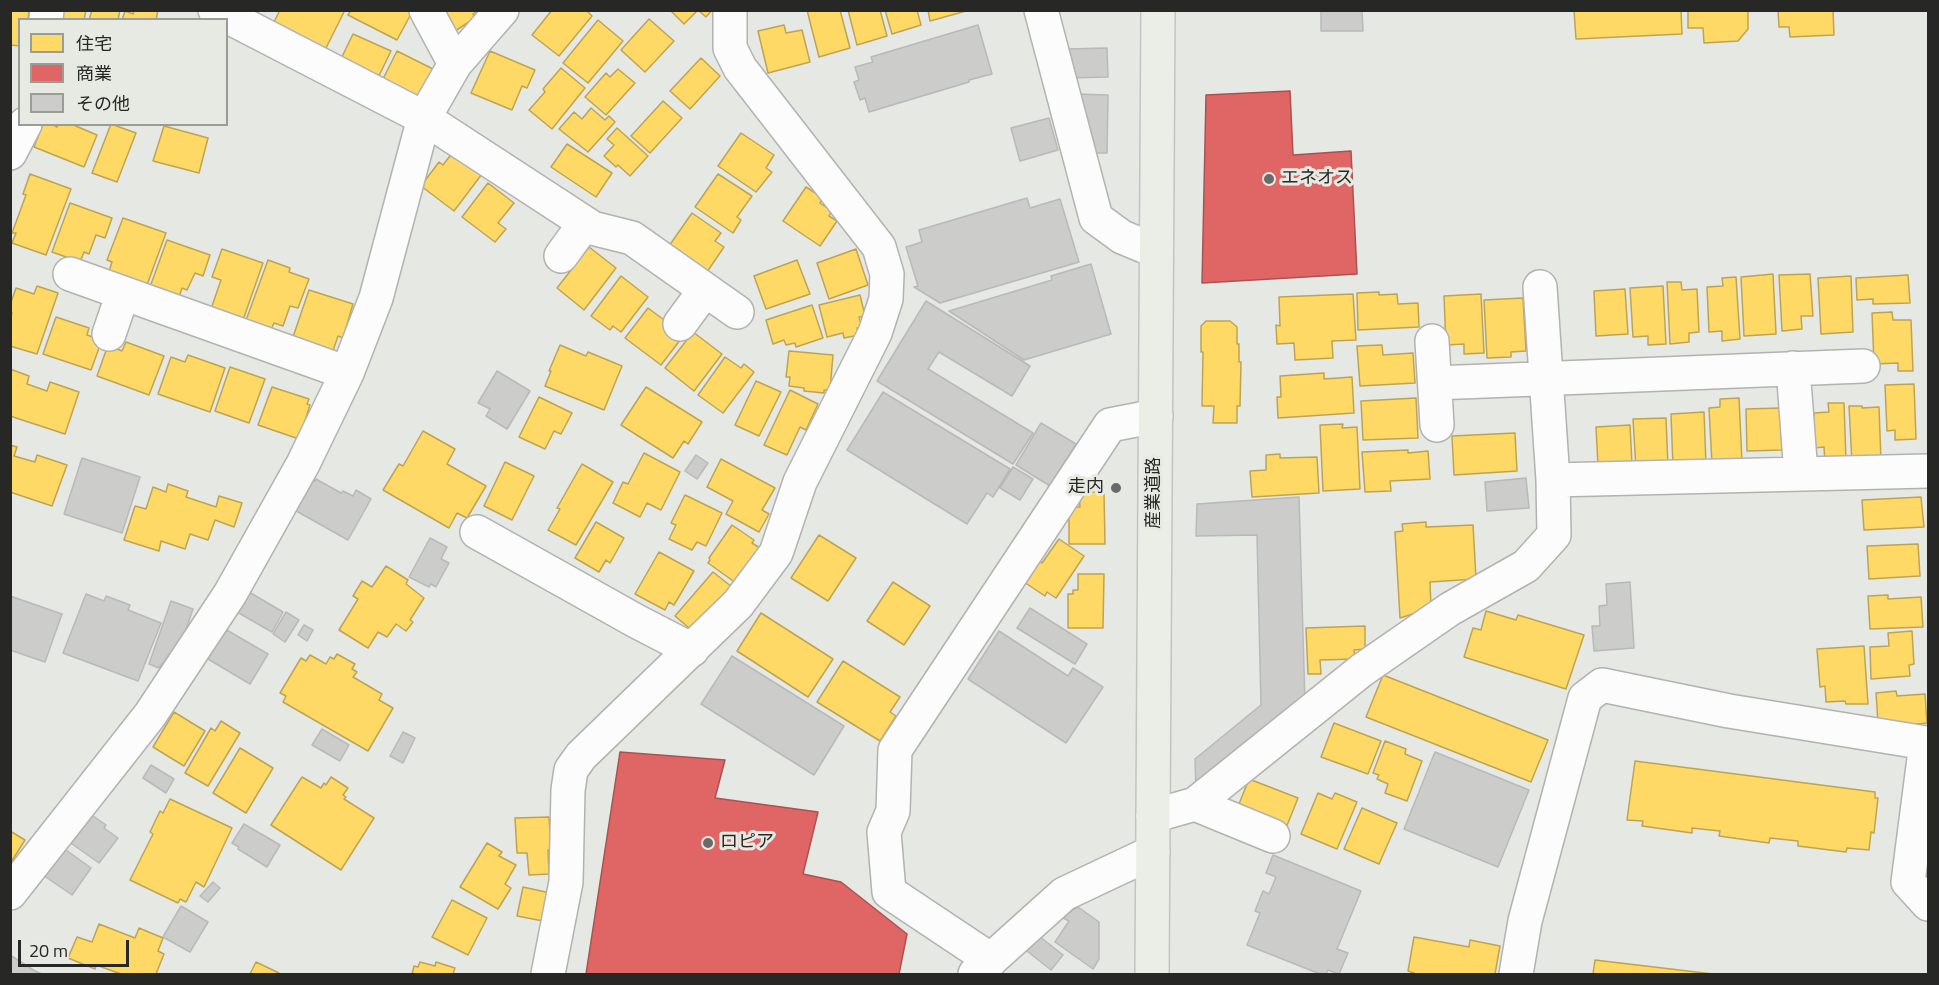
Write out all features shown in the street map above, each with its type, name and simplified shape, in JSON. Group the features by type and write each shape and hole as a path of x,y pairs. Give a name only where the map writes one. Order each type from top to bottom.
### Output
{"main road":[{"name":"産業道路","path":"1152,975 1158,10"}],"street":[{"path":"215,10 424,118 592,228 632,238 737,312"},
{"path":"426,10 455,64"},
{"path":"10,893 150,715 230,594 303,464 347,373 376,298 424,118 455,64 502,10"},
{"path":"548,975 566,882 568,790 571,770 581,756 738,604 776,553 800,482 875,333 886,299 887,274 879,247 740,68 730,48 730,10"},
{"path":"1041,10 1096,218 1122,237 1156,252"},
{"path":"10,153 24,126"},
{"path":"561,256 585,223"},
{"path":"70,274 347,373"},
{"path":"1154,816 1195,804 1362,670 1450,609 1526,566 1554,535 1553,480 1540,287"},
{"path":"680,324 705,290"},
{"path":"109,334 123,293"},
{"path":"1432,341 1437,425"},
{"path":"1435,383 1863,366"},
{"path":"1793,368 1801,474"},
{"path":"1153,852 1064,894 983,967 889,892 884,832 893,811 895,750 1110,425 1156,416"},
{"path":"1553,480 1929,471"},
{"path":"477,532 692,650"},
{"path":"1516,975 1525,921 1585,698 1602,685 1729,711 1926,743 1908,882 1929,904"},
{"path":"1195,804 1272,836"}],"building: 住宅":[{"path":"10,10 29,10 28,18 18,18 18,46 10,45"},
{"path":"56,10 86,10 84,18 58,18"},
{"path":"92,10 120,10 118,18 90,18"},
{"path":"134,10 158,10 156,18 123,18 125,11 133,14"},
{"path":"280,10 345,10 321,58 269,32"},
{"path":"351,10 410,10 412,12 397,40 348,15"},
{"path":"443,10 478,10 473,14 475,18 455,31"},
{"path":"552,10 586,10 592,16 559,56 532,35"},
{"path":"670,10 698,10 684,24"},
{"path":"698,10 712,10 706,17"},
{"path":"807,10 840,10 850,48 819,57"},
{"path":"848,10 880,10 887,36 857,45"},
{"path":"885,10 917,10 921,25 892,34"},
{"path":"928,10 966,10 966,11 930,21"},
{"path":"1574,10 1681,10 1682,34 1576,39"},
{"path":"1688,10 1748,10 1748,29 1738,41 1704,43 1703,28 1688,28"},
{"path":"1778,10 1833,10 1834,35 1790,37 1789,27 1779,27"},
{"path":"649,19 674,41 645,72 621,50"},
{"path":"598,20 623,41 588,83 563,63"},
{"path":"784,25 786,33 802,30 810,62 768,73 758,31"},
{"path":"353,34 391,51 374,86 337,67"},
{"path":"397,51 433,69 417,103 380,85"},
{"path":"490,51 535,70 527,88 522,86 512,110 471,93"},
{"path":"701,58 720,76 690,109 670,91"},
{"path":"561,68 585,88 552,129 529,110 545,92 543,89"},
{"path":"618,69 635,83 606,115 585,97 606,73 610,77"},
{"path":"663,101 682,118 650,153 631,136"},
{"path":"591,108 605,120 609,116 615,122 588,152 559,129 574,112 582,119"},
{"path":"42,126 76,126 97,135 84,167 34,147"},
{"path":"110,126 136,133 117,182 92,173"},
{"path":"164,126 208,138 199,173 153,161"},
{"path":"617,128 648,156 630,176 604,156 614,145 607,139"},
{"path":"741,133 774,155 766,168 772,172 756,192 718,166"},
{"path":"567,144 612,173 596,197 551,167"},
{"path":"453,152 482,174 454,211 421,186 439,162 443,165"},
{"path":"30,174 71,189 46,255 12,243 16,233 12,233 26,195 23,194"},
{"path":"718,174 752,196 737,217 741,220 733,233 695,207"},
{"path":"488,183 514,203 498,223 506,229 495,242 462,217"},
{"path":"806,187 823,198 820,203 832,211 829,216 837,221 820,246 783,221"},
{"path":"70,203 112,218 105,238 96,235 89,254 84,252 80,262 52,252"},
{"path":"692,213 721,233 715,241 724,247 707,272 669,246"},
{"path":"123,218 166,233 147,285 109,271 112,262 107,260"},
{"path":"167,240 210,255 203,276 195,273 187,290 182,288 179,297 150,287"},
{"path":"589,247 616,268 584,310 557,288"},
{"path":"222,249 263,263 243,320 211,309 221,280 212,277"},
{"path":"856,249 868,285 829,299 817,263"},
{"path":"268,260 290,268 289,272 309,279 298,308 290,306 283,326 274,323 270,332 245,323"},
{"path":"797,260 810,294 766,309 754,276"},
{"path":"1773,274 1776,334 1744,336 1741,277"},
{"path":"1810,274 1813,316 1801,316 1802,329 1782,331 1779,275"},
{"path":"1908,275 1910,303 1873,304 1873,299 1857,300 1856,278"},
{"path":"621,276 648,297 621,332 613,326 610,330 591,316"},
{"path":"1851,276 1853,332 1821,334 1818,278"},
{"path":"1736,277 1740,339 1722,341 1722,331 1709,332 1707,287 1723,286 1722,278"},
{"path":"1667,282 1681,282 1682,290 1697,289 1699,332 1689,333 1689,342 1670,344"},
{"path":"37,286 58,293 37,354 10,346 12,313 10,313 10,305 16,288 34,294"},
{"path":"1663,286 1666,344 1648,345 1648,336 1633,337 1630,288"},
{"path":"1625,289 1628,334 1596,336 1594,291"},
{"path":"309,290 353,304 343,338 338,336 333,351 293,337"},
{"path":"1379,292 1379,295 1397,294 1398,304 1418,303 1419,327 1358,330 1357,293"},
{"path":"1353,294 1356,340 1332,341 1333,358 1295,360 1294,343 1277,344 1276,325 1280,326 1279,297"},
{"path":"1481,294 1484,353 1464,354 1464,344 1446,345 1444,296"},
{"path":"860,295 865,316 859,317 862,327 857,328 859,335 844,338 843,333 827,337 819,305"},
{"path":"1523,298 1526,351 1511,352 1511,357 1487,358 1484,300"},
{"path":"812,305 823,338 796,347 795,343 786,345 784,340 773,344 766,320"},
{"path":"648,308 684,335 661,365 625,338"},
{"path":"1892,312 1893,320 1911,320 1913,371 1898,371 1898,363 1874,364 1872,313"},
{"path":"56,317 89,328 87,335 102,340 91,370 43,354"},
{"path":"1206,321 1230,321 1237,327 1239,362 1241,362 1240,406 1237,406 1237,423 1213,423 1214,406 1202,406 1201,326"},
{"path":"693,332 722,354 694,391 665,368"},
{"path":"126,342 164,356 149,395 97,376 108,345 122,351"},
{"path":"560,345 586,356 588,352 622,366 604,410 545,386"},
{"path":"1382,345 1383,355 1413,353 1415,383 1360,386 1357,346"},
{"path":"789,351 833,355 830,390 824,390 824,393 804,391 804,388 789,386 790,377 786,377"},
{"path":"188,355 225,368 210,412 158,394 171,357 185,362"},
{"path":"725,357 741,368 744,364 754,372 723,413 698,395"},
{"path":"230,367 265,379 249,423 215,411"},
{"path":"10,369 29,376 27,384 47,391 50,382 79,392 65,434 10,416"},
{"path":"1324,373 1324,379 1352,377 1354,413 1278,418 1277,397 1281,397 1280,376"},
{"path":"756,381 781,392 759,436 735,425"},
{"path":"1914,384 1916,439 1895,440 1895,430 1887,431 1885,385"},
{"path":"272,387 309,399 307,404 310,405 299,439 258,425"},
{"path":"646,387 702,422 688,444 684,441 673,458 621,425"},
{"path":"790,390 818,404 806,430 800,427 787,455 764,445"},
{"path":"539,397 572,413 561,434 554,431 545,449 519,437"},
{"path":"1416,398 1418,438 1363,440 1361,401"},
{"path":"1739,398 1742,462 1712,464 1709,408 1720,407 1720,399"},
{"path":"1828,403 1844,403 1846,461 1825,463 1824,447 1813,448 1814,413 1829,412"},
{"path":"1849,406 1879,407 1881,461 1852,463"},
{"path":"1780,408 1782,450 1747,451 1746,409"},
{"path":"1704,412 1706,465 1673,467 1671,414"},
{"path":"1666,418 1668,467 1636,469 1633,419"},
{"path":"1343,424 1342,428 1357,427 1360,489 1323,491 1320,425"},
{"path":"1630,425 1632,464 1598,465 1596,427"},
{"path":"423,431 455,449 447,464 486,486 467,518 457,513 449,528 383,490 399,464 403,466"},
{"path":"1515,433 1517,471 1454,475 1452,436"},
{"path":"10,445 17,447 14,456 35,462 37,455 67,465 52,506 10,492"},
{"path":"1408,450 1408,453 1428,451 1430,479 1390,481 1391,491 1365,492 1362,452"},
{"path":"644,453 680,472 661,510 647,503 640,517 613,503 623,482 628,484"},
{"path":"1280,454 1280,458 1317,457 1319,493 1252,497 1250,471 1266,470 1266,455"},
{"path":"721,459 775,488 762,510 769,514 759,532 726,514 733,501 707,487"},
{"path":"505,462 534,476 512,520 484,506"},
{"path":"582,464 613,482 576,545 548,530 560,509 557,508"},
{"path":"168,484 188,491 186,497 216,507 219,496 242,503 234,527 215,520 208,540 190,534 185,549 161,541 159,551 124,540 135,506 146,509 153,487 166,492"},
{"path":"1079,492 1104,492 1105,544 1069,544 1069,511 1073,512 1074,507 1080,507"},
{"path":"685,495 722,513 706,546 697,542 692,550 669,539 676,525 671,523"},
{"path":"1921,497 1924,527 1864,530 1862,500"},
{"path":"596,522 624,538 610,563 606,560 599,572 575,558"},
{"path":"1426,522 1426,527 1473,525 1476,579 1430,582 1431,608 1400,618 1395,532 1403,531 1402,524"},
{"path":"732,525 754,540 752,543 760,548 736,583 708,563 709,558"},
{"path":"819,535 856,558 828,601 791,578"},
{"path":"1059,539 1084,556 1056,598 1047,592 1045,596 1024,582 1038,560 1042,563"},
{"path":"1918,544 1920,576 1869,579 1867,546"},
{"path":"659,552 694,571 674,605 669,602 665,610 635,594"},
{"path":"386,566 408,580 406,584 424,598 410,620 413,622 406,631 396,624 387,637 378,632 368,648 339,630 358,599 353,596 362,581 372,587"},
{"path":"713,572 732,587 695,633 675,616"},
{"path":"1078,574 1104,574 1103,628 1068,628 1068,594 1073,594 1073,590 1078,590"},
{"path":"893,582 930,606 904,645 867,621"},
{"path":"1888,595 1888,599 1921,597 1923,627 1870,629 1868,596"},
{"path":"1486,611 1516,620 1518,615 1584,635 1566,689 1464,657 1473,628 1481,630"},
{"path":"761,613 833,659 808,697 737,651"},
{"path":"1365,626 1365,649 1354,650 1355,659 1320,660 1321,674 1308,674 1306,628"},
{"path":"1912,631 1914,664 1909,665 1910,676 1871,679 1870,647 1889,646 1888,633"},
{"path":"1864,646 1868,704 1846,704 1845,701 1826,702 1825,686 1820,687 1817,649"},
{"path":"337,654 355,664 352,669 357,672 353,677 382,694 379,700 393,708 368,751 283,702 286,696 280,693 301,658 306,661 310,655 326,664 330,657 334,659"},
{"path":"843,661 900,697 890,712 896,716 880,741 817,702"},
{"path":"1383,675 1548,740 1531,782 1366,717"},
{"path":"1896,691 1897,696 1925,694 1927,723 1907,725 1907,723 1894,723 1894,721 1878,722 1876,693"},
{"path":"174,712 205,731 184,766 153,747"},
{"path":"221,721 240,733 208,786 185,773 211,728 215,731"},
{"path":"1334,723 1381,741 1368,774 1321,757"},
{"path":"1385,741 1406,749 1405,754 1422,761 1407,801 1385,793 1388,784 1377,779 1379,775 1373,773"},
{"path":"240,748 273,768 246,813 213,793"},
{"path":"1635,761 1875,792 1875,798 1878,798 1874,833 1871,832 1869,850 1847,848 1846,852 1798,846 1798,841 1770,838 1769,843 1719,836 1720,831 1692,828 1692,833 1642,826 1643,821 1627,820"},
{"path":"302,777 321,788 331,777 348,788 343,795 346,797 344,799 374,818 341,870 271,825"},
{"path":"1249,779 1298,798 1286,828 1237,809"},
{"path":"1318,793 1332,799 1335,793 1357,802 1337,849 1301,834"},
{"path":"170,799 232,828 204,887 196,882 186,902 180,899 178,903 130,880 153,834 150,832 160,811 163,813"},
{"path":"1362,808 1397,823 1379,864 1344,849"},
{"path":"549,817 551,851 548,850 549,874 529,875 527,853 517,853 515,818"},
{"path":"10,831 25,840 10,864"},
{"path":"487,843 502,852 499,856 516,865 505,884 511,888 498,909 460,887"},
{"path":"523,887 550,893 543,921 517,916"},
{"path":"452,900 487,918 468,955 432,937"},
{"path":"99,924 135,938 139,928 163,938 158,951 164,954 156,974 121,974 96,965 95,969 68,958 77,937 92,942"},
{"path":"1414,937 1469,947 1470,940 1500,946 1495,974 1413,974 1408,971"},
{"path":"1595,960 1713,974 1593,974"},
{"path":"256,962 279,973 250,974"},
{"path":"420,962 435,966 436,962 455,968 453,974 412,974 414,966 418,967"}],"building: 商業":[{"path":"1290,91 1293,155 1351,151 1357,274 1202,283 1206,95"},
{"name":"ロピア","path":"620,752 725,760 715,798 818,812 803,874 841,882 907,934 899,974 586,974"}],"building: その他":[{"path":"1321,10 1362,10 1363,31 1321,31"},
{"path":"978,25 992,74 869,112 865,98 860,100 854,82 859,80 855,67 873,62 871,57"},
{"path":"1107,48 1108,77 1066,78 1065,49"},
{"path":"1076,94 1108,95 1107,153 1089,153"},
{"path":"1049,118 1058,150 1020,161 1011,128"},
{"path":"1027,198 1030,208 1060,199 1079,262 940,303 914,287 918,286 906,247 922,242 919,230"},
{"path":"1091,264 1111,334 1024,360 949,311 1052,280 1051,276"},
{"path":"926,301 1030,366 1012,396 939,352 928,369 1033,433 1013,464 877,381"},
{"path":"497,371 530,391 507,429 486,416 490,409 478,403"},
{"path":"883,392 1010,469 993,497 987,493 967,524 847,450"},
{"path":"1041,423 1076,444 1050,486 1016,465"},
{"path":"696,455 708,463 697,479 685,471"},
{"path":"82,458 140,477 122,533 64,514"},
{"path":"1013,467 1033,479 1020,500 1000,488"},
{"path":"306,476 341,493 343,491 353,496 356,490 371,499 348,540 291,508"},
{"path":"1526,478 1529,508 1487,511 1485,482"},
{"path":"1299,497 1305,703 1196,794 1195,759 1261,705 1257,535 1196,536 1197,504"},
{"path":"430,538 447,547 441,559 449,563 436,587 431,584 429,587 409,577"},
{"path":"1630,582 1634,648 1594,651 1592,626 1600,626 1599,606 1607,605 1606,584"},
{"path":"249,592 283,612 272,632 237,612"},
{"path":"86,594 104,601 106,596 130,605 128,610 161,623 138,681 63,653"},
{"path":"10,596 62,614 45,662 10,650"},
{"path":"171,601 193,609 184,635 159,668 149,664"},
{"path":"1030,608 1087,644 1075,664 1017,628"},
{"path":"286,612 299,620 285,642 273,634"},
{"path":"304,625 313,630 307,641 298,635"},
{"path":"225,629 268,654 250,684 208,659"},
{"path":"999,631 1068,676 1073,668 1103,687 1066,743 968,679"},
{"path":"732,656 844,726 814,775 701,704"},
{"path":"322,729 349,745 340,761 312,745"},
{"path":"403,732 415,738 403,763 390,756"},
{"path":"1435,752 1529,790 1498,867 1404,829"},
{"path":"151,765 174,779 166,793 143,778"},
{"path":"86,811 106,825 104,828 118,838 99,863 65,839"},
{"path":"244,824 280,845 267,867 232,843"},
{"path":"62,847 91,868 72,895 43,875"},
{"path":"1273,855 1361,891 1337,949 1348,953 1339,974 1328,970 1326,974 1320,974 1247,945 1260,913 1255,911 1263,891 1269,894 1276,877 1266,873"},
{"path":"213,882 220,888 208,902 200,896"},
{"path":"181,906 208,922 190,952 163,937"},
{"path":"1078,907 1099,922 1099,959 1093,969 1055,942 1069,921 1063,918"},
{"path":"1039,936 1063,955 1051,970 1027,951"},
{"path":"10,955 35,971 42,974 10,974"}],"place":[{"name":"エネオス","path":"1269,179"},
{"name":"走内","path":"1116,488"},
{"name":"ロピア","path":"708,843"}]}
